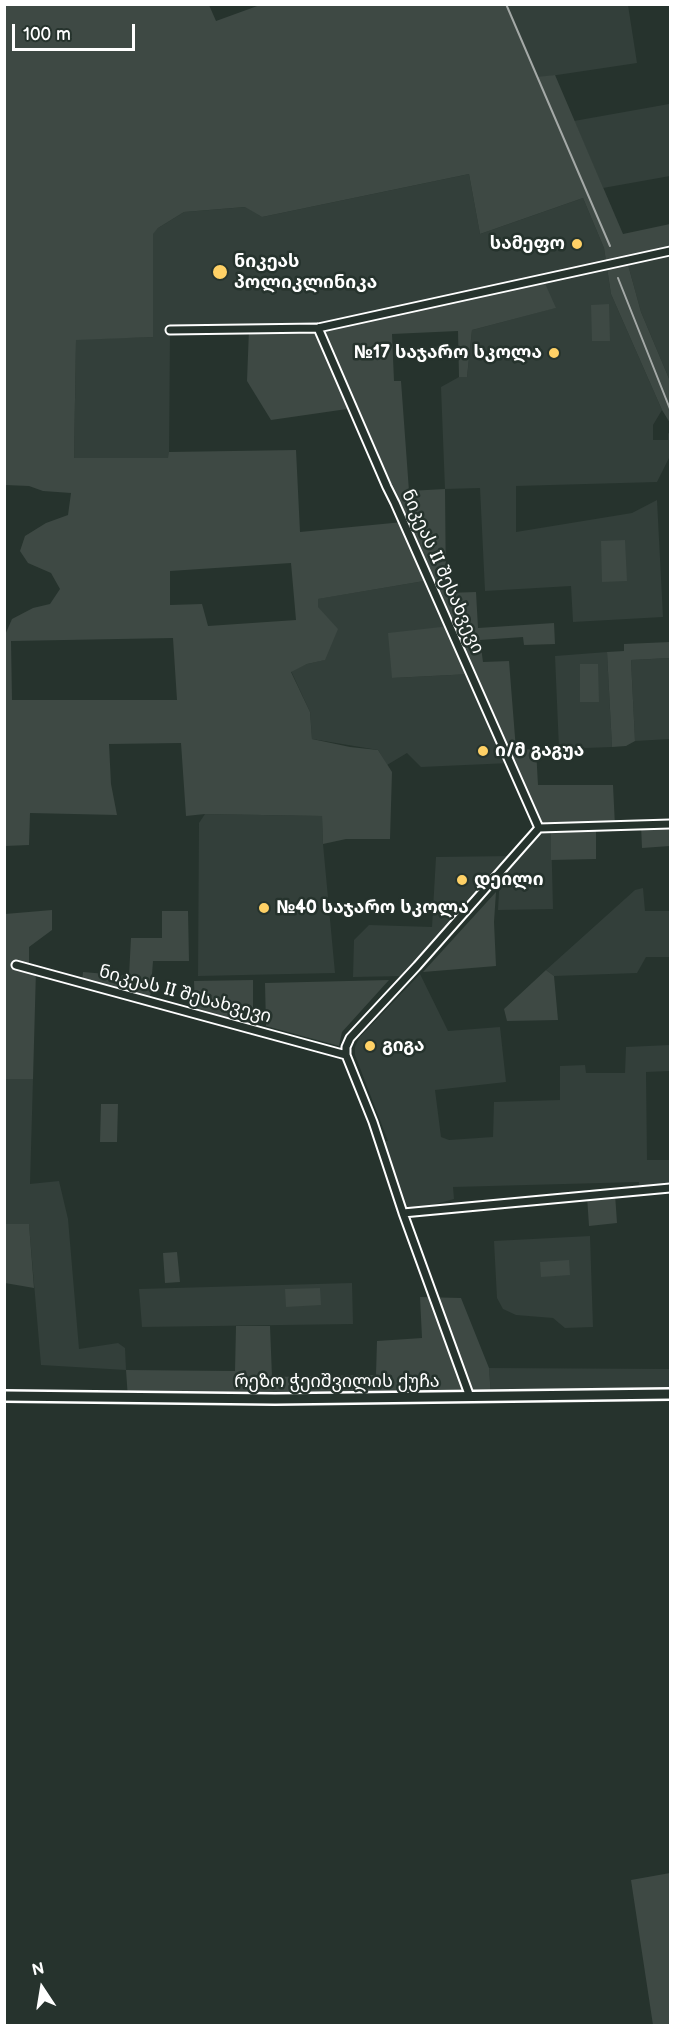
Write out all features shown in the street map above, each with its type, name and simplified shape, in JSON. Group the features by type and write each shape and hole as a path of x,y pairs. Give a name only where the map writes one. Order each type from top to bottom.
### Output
{"main road":[{"name":"რეზო ჭეიშვილის ქუჩა","path":"4,1396 196,1399 670,1394"}],"street":[{"path":"170,330 318,328 670,251"},
{"name":"ნიკეას II შესახვევი","path":"318,328 539,828"},
{"path":"470,1397 403,1213 374,1122 346,1055 346,1047 350,1038 539,828 670,824"},
{"name":"ნიკეას II შესახვევი","path":"16,965 346,1055"},
{"path":"403,1213 670,1188"}],"shaded area":[{"path":"4,5 209,5 216,21 260,5 506,5 537,77 555,75 623,234 670,224 670,251 627,261 641,312 670,381 670,423 662,410 611,294 604,248 583,198 480,234 469,174 262,217 245,207 184,212 158,228 153,234 153,337 76,340 74,458 168,458 169,452 296,450 300,532 403,522 354,408 271,420 247,381 249,329 319,328 543,279 556,308 472,330 467,377 459,377 458,331 392,334 394,381 401,381 409,491 445,489 446,593 476,592 478,628 554,623 555,644 524,645 523,637 480,640 483,662 509,661 516,750 536,749 538,785 613,785 615,826 596,826 596,859 551,860 551,828 539,828 471,674 392,678 388,633 450,626 430,580 318,599 318,607 338,629 325,660 307,664 291,672 310,712 312,739 378,750 392,772 390,839 346,839 323,844 322,816 205,814 186,816 181,743 109,744 111,784 117,815 30,813 29,845 5,846 5,635 12,619 33,608 50,604 60,589 51,573 28,563 20,551 25,536 46,523 68,515 71,493 43,491 29,486 5,485","holes":["291,563 296,620 208,626 202,604 170,605 170,571","173,638 177,700 12,700 11,641"]},
{"path":"506,5 628,5 637,63 537,78"},
{"path":"669,104 670,176 603,188 574,121"},
{"path":"469,174 480,234 583,198 604,248 611,294 662,410 653,425 653,440 668,440 668,433 670,434 670,456 657,482 516,486 516,532 632,513 657,500 663,617 573,622 571,586 485,591 480,488 445,489 441,387 459,377 467,377 472,330 555,308 318,328 170,330 169,458 74,458 76,339 153,337 152,234 158,228 184,212 246,207 262,217"},
{"path":"670,251 670,381 641,312 627,261"},
{"path":"609,304 610,341 592,341 591,305"},
{"path":"625,540 627,581 602,582 601,541"},
{"path":"430,580 450,626 392,678 471,674 510,763 421,767 407,753 387,765 378,750 312,739 310,712 291,671 324,660 317,599"},
{"path":"670,642 670,658 631,660 635,741 626,746 612,747 607,652 624,651 624,644"},
{"path":"607,652 612,747 559,749 555,656"},
{"path":"670,658 670,739 635,741 631,660"},
{"path":"580,664 598,664 599,702 580,702"},
{"name":"№40 საჯარო სკოლა","path":"205,814 322,816 335,973 198,976 199,823"},
{"path":"670,824 670,846 642,848 641,825"},
{"path":"539,828 551,828 553,909 498,910 500,873 406,976 353,977 354,940 369,925 432,927 436,857 513,856"},
{"path":"643,888 645,911 670,911 670,957 646,957 637,973 554,976 546,970 635,890"},
{"path":"496,892 494,922 496,966 423,972"},
{"path":"52,910 52,930 29,947 29,968 36,970 33,1079 5,1079 5,914"},
{"path":"162,911 188,911 189,961 153,961 150,1001 82,983 83,972 129,976 131,938 162,938"},
{"path":"546,970 554,976 558,1020 507,1021 504,1009"},
{"path":"420,974 448,1031 500,1027 506,1082 435,1090 441,1137 449,1140 493,1137 494,1102 560,1100 560,1066 585,1065 586,1073 625,1073 626,1047 670,1045 670,1071 646,1072 647,1160 670,1160 670,1188 638,1191 639,1182 453,1187 454,1199 403,1213 380,1142 388,1141 355,1055 355,1047 359,1038"},
{"path":"253,980 253,1025 195,1008 194,981"},
{"path":"389,980 342,1032 339,1046 266,1026 265,983"},
{"path":"5,1079 33,1079 30,1184 59,1181 68,1219 79,1349 118,1343 125,1348 126,1370 41,1365 29,1225 5,1224"},
{"path":"101,1104 118,1104 117,1142 100,1142"},
{"path":"615,1194 617,1223 589,1226 587,1196"},
{"path":"4,1224 29,1224 34,1288 5,1283"},
{"path":"590,1236 593,1327 565,1328 553,1318 516,1315 503,1309 497,1298 494,1241"},
{"path":"177,1252 180,1282 165,1283 163,1253"},
{"path":"569,1260 570,1275 541,1277 540,1262"},
{"path":"352,1283 353,1324 142,1327 139,1289"},
{"path":"320,1288 321,1305 286,1307 285,1289"},
{"path":"420,1297 461,1298 489,1368 491,1396 128,1399 126,1370 235,1371 236,1326 270,1326 272,1377 376,1375 377,1341 422,1338"},
{"path":"489,1368 670,1369 670,1392 491,1396"},
{"path":"670,1873 670,2025 653,2025 631,1880"}],"waterway":[{"path":"506,4 610,246"},
{"path":"618,278 670,409"}],"place":[{"name":"სამეფო","path":"577,244"},
{"name":"ნიკეას პოლიკლინიკა","path":"220,272"},
{"name":"№17 საჯარო სკოლა","path":"554,353"},
{"name":"ი/მ გაგუა","path":"483,751"},
{"name":"დეილი","path":"462,880"},
{"name":"№40 საჯარო სკოლა","path":"264,908"},
{"name":"გიგა","path":"370,1046"}]}
